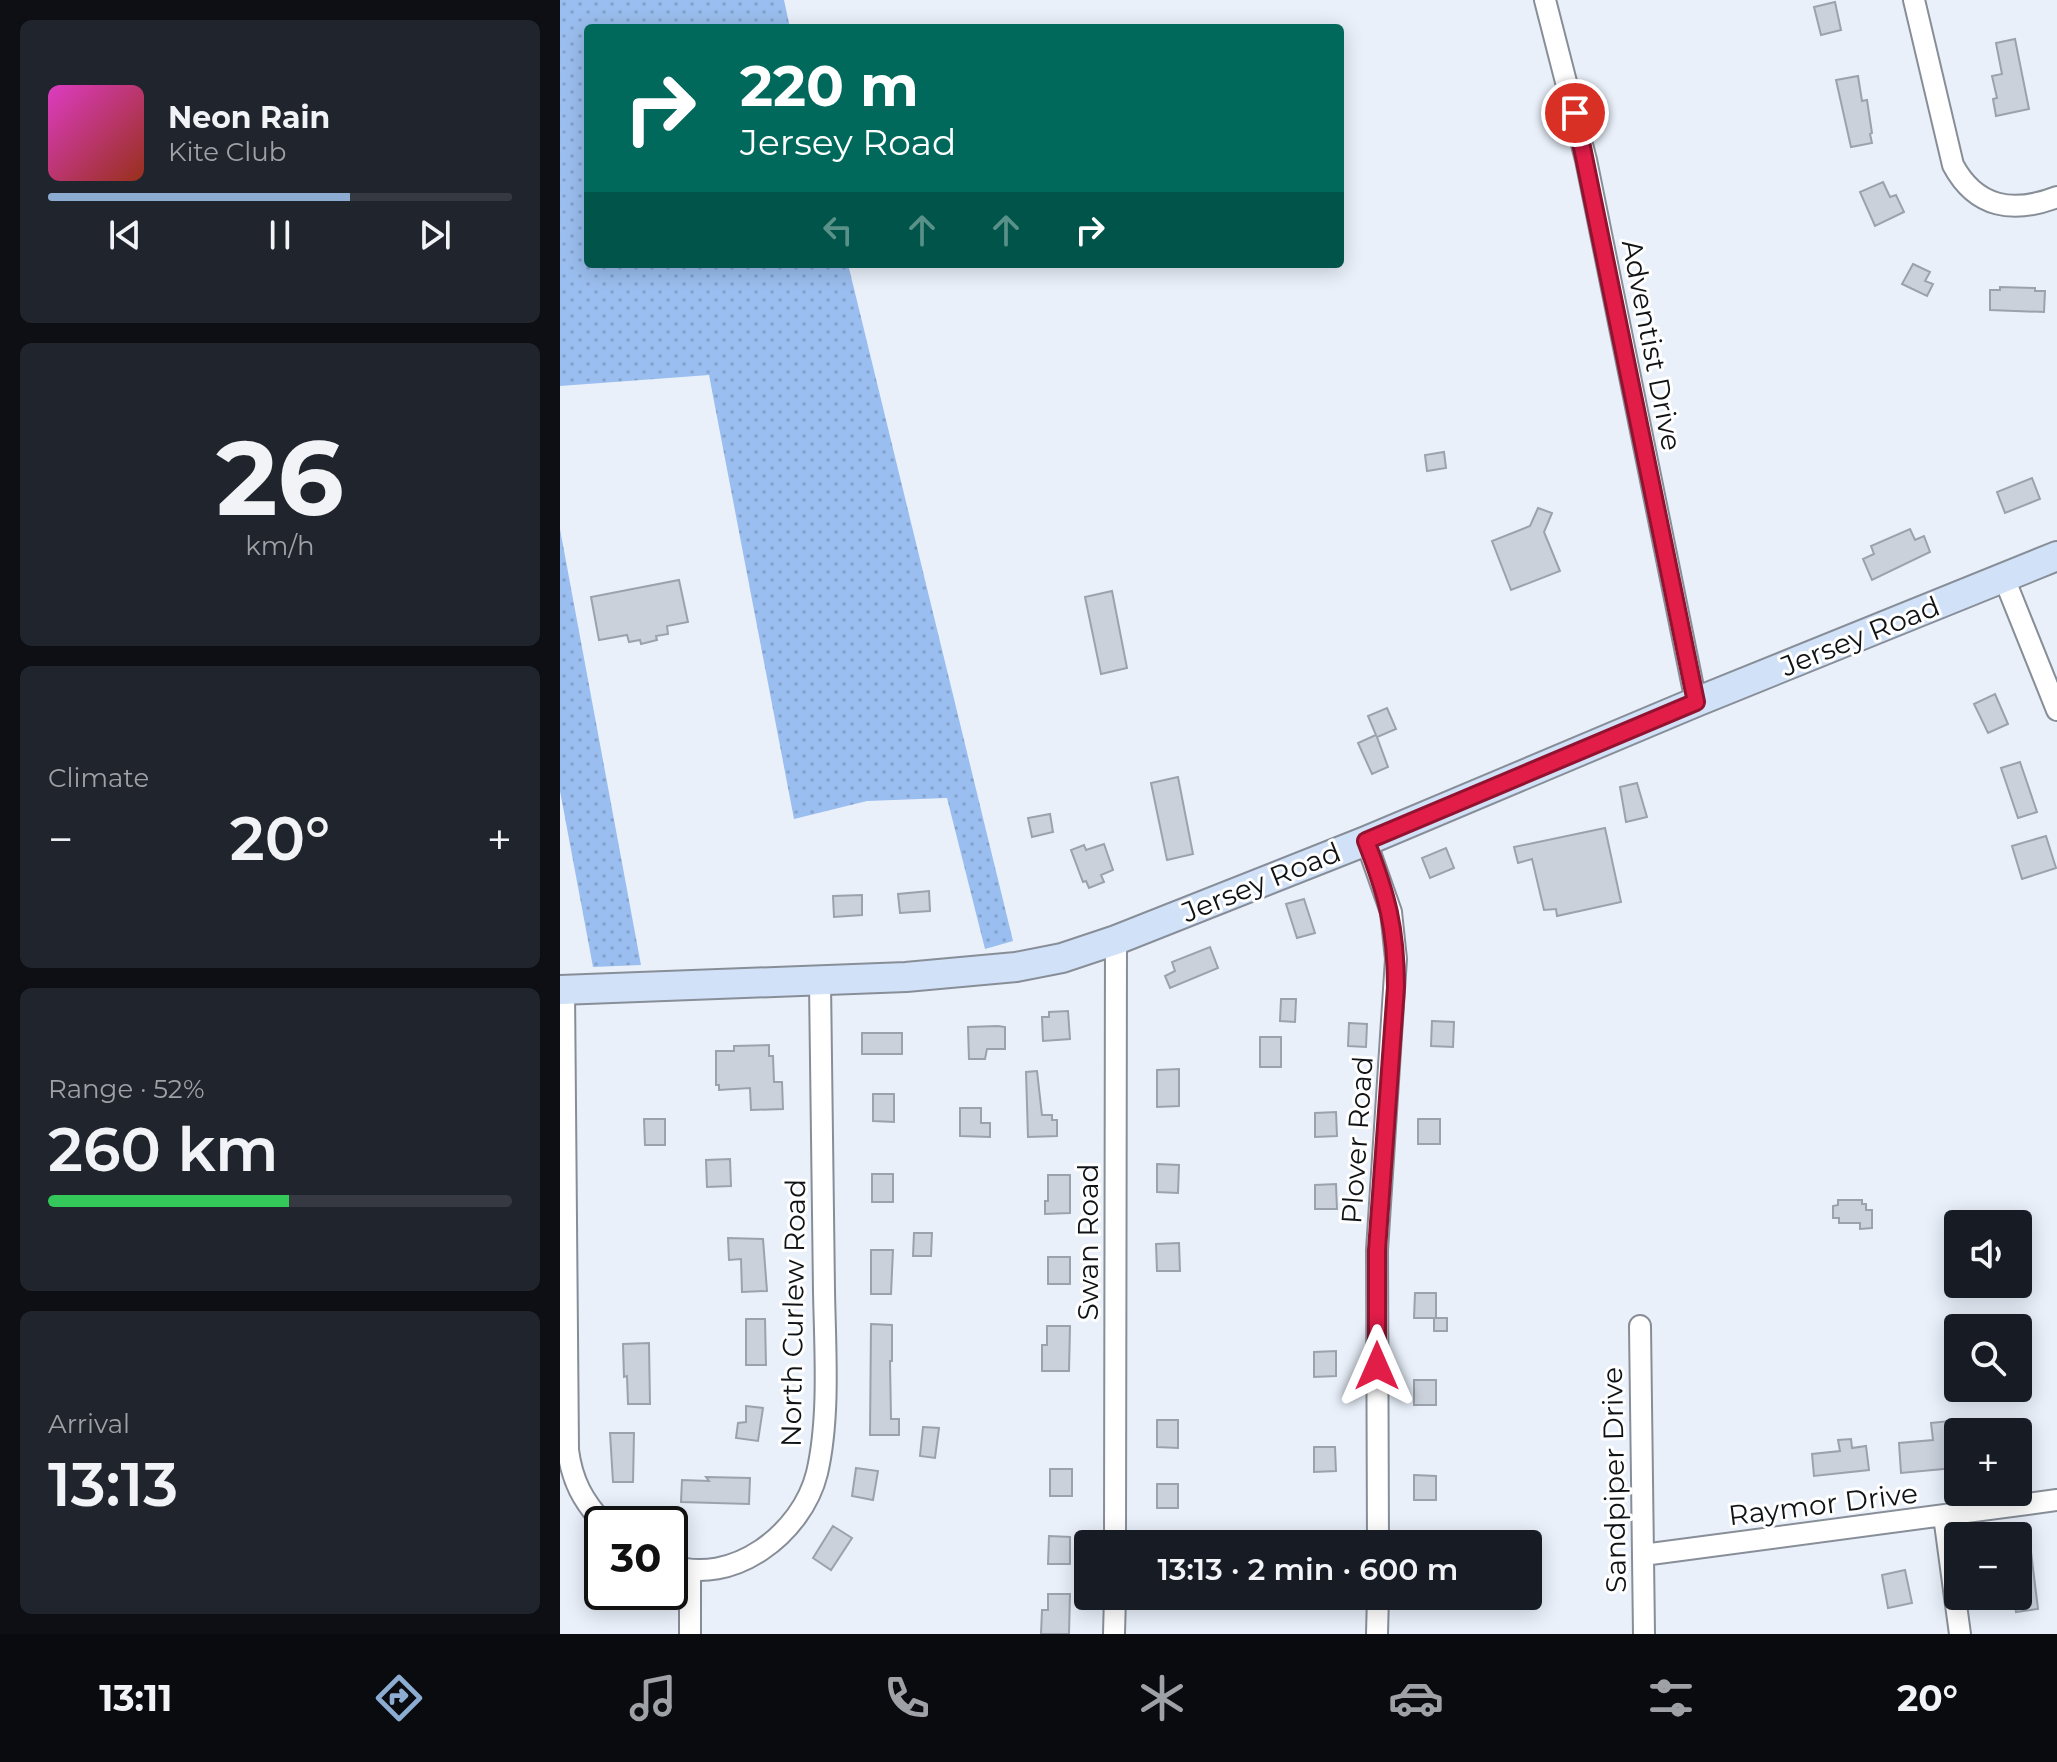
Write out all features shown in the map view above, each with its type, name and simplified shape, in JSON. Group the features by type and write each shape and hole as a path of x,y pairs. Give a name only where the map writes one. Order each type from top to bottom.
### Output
{"street":[{"name":"Adventist Drive","path":"1545,0 1586,160 1696,702"},
{"path":"1914,0 1953,165 1963,184 1982,198 2003,206 2057,197"},
{"name":"Jersey Road","path":"562,990 906,977 1016,967 1062,958 1116,940 1366,841 1696,702 2057,556"},
{"path":"2004,578 2057,710"},
{"name":"Plover Road","path":"1366,841 1391,912 1396,959 1377,1250 1378,1530"},
{"name":"Swan Road","path":"1115,1530 1116,940"},
{"name":"North Curlew Road","path":"690,1571 741,1563 763,1551 793,1520 817,1474 823,1427 824,1332 820,982"},
{"path":"562,990 568,1450 574,1484 588,1506"},
{"name":"Sandpiper Drive","path":"1640,1326 1644,1634"},
{"name":"Raymor Drive","path":"1643,1555 2057,1500"},
{"path":"1944,1516 1960,1634"},
{"path":"690,1571 690,1634"},
{"path":"1114,1634 1115,1610"},
{"path":"1377,1634 1378,1610"}],"shaded area":[{"path":"560,0 784,0 789,24 584,24 584,268 849,268 1013,941 985,949 947,798 867,801 794,819 709,375 560,386"},
{"path":"560,529 641,965 593,967 560,791"}],"building":[{"path":"1835,2 1841,30 1821,35 1814,7"},
{"path":"2015,39 2029,109 1996,116 1993,99 1997,98 1992,76 2002,74 1996,43"},
{"path":"1858,76 1862,101 1867,100 1872,143 1851,147 1836,80"},
{"path":"1883,182 1890,197 1896,195 1904,212 1875,226 1860,192"},
{"path":"1913,264 1930,272 1925,281 1933,284 1927,296 1902,284"},
{"path":"2000,287 2045,291 2044,312 1990,310 1990,290 2000,290"},
{"path":"1444,452 1446,468 1427,471 1425,455"},
{"path":"2032,478 2040,499 2005,513 1997,492"},
{"path":"1538,508 1552,513 1544,532 1560,571 1511,590 1492,541 1530,526"},
{"path":"1910,529 1915,540 1924,536 1930,552 1872,580 1863,559 1874,554 1871,546"},
{"path":"679,580 688,622 667,626 668,634 641,644 640,640 629,642 627,635 599,640 591,597"},
{"path":"1112,591 1127,668 1101,674 1085,597"},
{"path":"1995,694 2008,724 1988,733 1974,704"},
{"path":"1387,708 1396,729 1377,737 1388,767 1372,774 1358,743 1376,735 1368,716"},
{"path":"2020,762 2037,812 2018,818 2001,768"},
{"path":"1178,777 1193,854 1167,860 1151,783"},
{"path":"1637,783 1647,817 1626,822 1620,787"},
{"path":"1050,814 1053,832 1032,837 1028,818"},
{"path":"1605,828 1621,902 1557,916 1556,909 1544,910 1532,859 1518,863 1514,847"},
{"path":"2046,836 2056,868 2022,879 2012,846"},
{"path":"1104,844 1113,870 1101,875 1104,882 1089,888 1086,881 1083,882 1071,850 1084,845 1086,850"},
{"path":"1446,848 1454,868 1430,878 1422,858"},
{"path":"929,891 930,911 900,913 898,894"},
{"path":"862,895 862,915 834,917 833,896"},
{"path":"1304,899 1315,933 1297,938 1286,904"},
{"path":"1210,947 1218,968 1170,988 1165,976 1175,971 1172,962"},
{"path":"1281,999 1296,999 1295,1022 1280,1021"},
{"path":"1068,1011 1070,1039 1043,1041 1042,1017 1049,1017 1049,1012"},
{"path":"1432,1021 1454,1022 1453,1047 1431,1046"},
{"path":"1349,1023 1367,1024 1366,1047 1348,1046"},
{"path":"968,1027 1005,1027 1005,1049 987,1049 985,1059 969,1059"},
{"path":"862,1033 902,1033 902,1054 862,1054"},
{"path":"1260,1037 1281,1037 1281,1067 1260,1067"},
{"path":"769,1045 769,1056 773,1056 774,1082 782,1082 783,1109 751,1110 750,1088 719,1090 719,1085 716,1085 716,1051 734,1051 734,1046"},
{"path":"1179,1069 1179,1106 1157,1107 1157,1070"},
{"path":"1037,1071 1042,1115 1052,1115 1052,1120 1057,1120 1057,1136 1028,1137 1026,1072"},
{"path":"873,1094 894,1094 894,1122 873,1121"},
{"path":"960,1108 981,1108 981,1123 990,1123 990,1137 960,1136"},
{"path":"1336,1112 1337,1136 1315,1137 1315,1113"},
{"path":"644,1119 665,1119 665,1145 645,1145"},
{"path":"1418,1119 1440,1119 1440,1144 1418,1144"},
{"path":"730,1159 731,1186 707,1187 706,1160"},
{"path":"1157,1164 1179,1165 1178,1193 1157,1192"},
{"path":"872,1174 893,1174 893,1202 872,1202"},
{"path":"1048,1175 1070,1175 1070,1213 1045,1214"},
{"path":"1336,1184 1337,1209 1315,1209 1315,1185"},
{"path":"1838,1200 1862,1200 1866,1210 1872,1210 1872,1228 1860,1229 1860,1223 1839,1223 1839,1218 1833,1218 1833,1206 1838,1205"},
{"path":"914,1233 932,1233 931,1256 913,1256"},
{"path":"728,1238 763,1239 767,1291 742,1292 741,1259 729,1260"},
{"path":"1179,1243 1180,1271 1157,1271 1156,1244"},
{"path":"871,1250 893,1250 891,1294 871,1294"},
{"path":"1048,1257 1070,1257 1070,1284 1048,1284"},
{"path":"1415,1293 1436,1293 1436,1318 1414,1318"},
{"path":"1434,1318 1447,1318 1447,1331 1434,1331"},
{"path":"746,1319 765,1319 766,1365 746,1365"},
{"path":"871,1324 892,1325 891,1419 899,1419 899,1435 870,1435"},
{"path":"1047,1326 1070,1326 1069,1371 1042,1371 1042,1345 1047,1345"},
{"path":"649,1343 650,1404 628,1404 623,1344"},
{"path":"1336,1351 1336,1376 1314,1377 1314,1352"},
{"path":"1414,1380 1436,1380 1436,1405 1414,1405"},
{"path":"746,1406 763,1408 758,1441 736,1438 738,1423 746,1422"},
{"path":"1157,1420 1178,1420 1178,1448 1157,1447"},
{"path":"1944,1422 1944,1469 1901,1473 1899,1443 1933,1440 1931,1423"},
{"path":"923,1427 939,1428 935,1458 920,1456"},
{"path":"610,1433 634,1433 633,1482 613,1482"},
{"path":"1851,1439 1852,1448 1866,1446 1869,1470 1814,1476 1812,1454 1840,1451 1838,1440"},
{"path":"1314,1447 1335,1447 1336,1471 1314,1472"},
{"path":"856,1468 878,1471 873,1500 852,1496"},
{"path":"1050,1469 1072,1469 1072,1496 1050,1496"},
{"path":"1414,1475 1436,1476 1436,1500 1414,1500"},
{"path":"706,1477 750,1478 749,1504 681,1502 682,1480 709,1481"},
{"path":"1157,1484 1178,1484 1178,1508 1157,1508"},
{"path":"833,1526 852,1538 831,1570 813,1558"},
{"path":"1049,1536 1070,1537 1070,1564 1048,1564"},
{"path":"2032,1560 2038,1609 2032,1610"},
{"path":"1905,1570 1912,1603 1888,1608 1882,1575"},
{"path":"1048,1594 1070,1594 1069,1634 1041,1634 1042,1610 1048,1610"}],"route":[{"path":"1377,1366 1377,1250 1396,959 1391,912 1366,841 1696,702 1575,113"}]}
